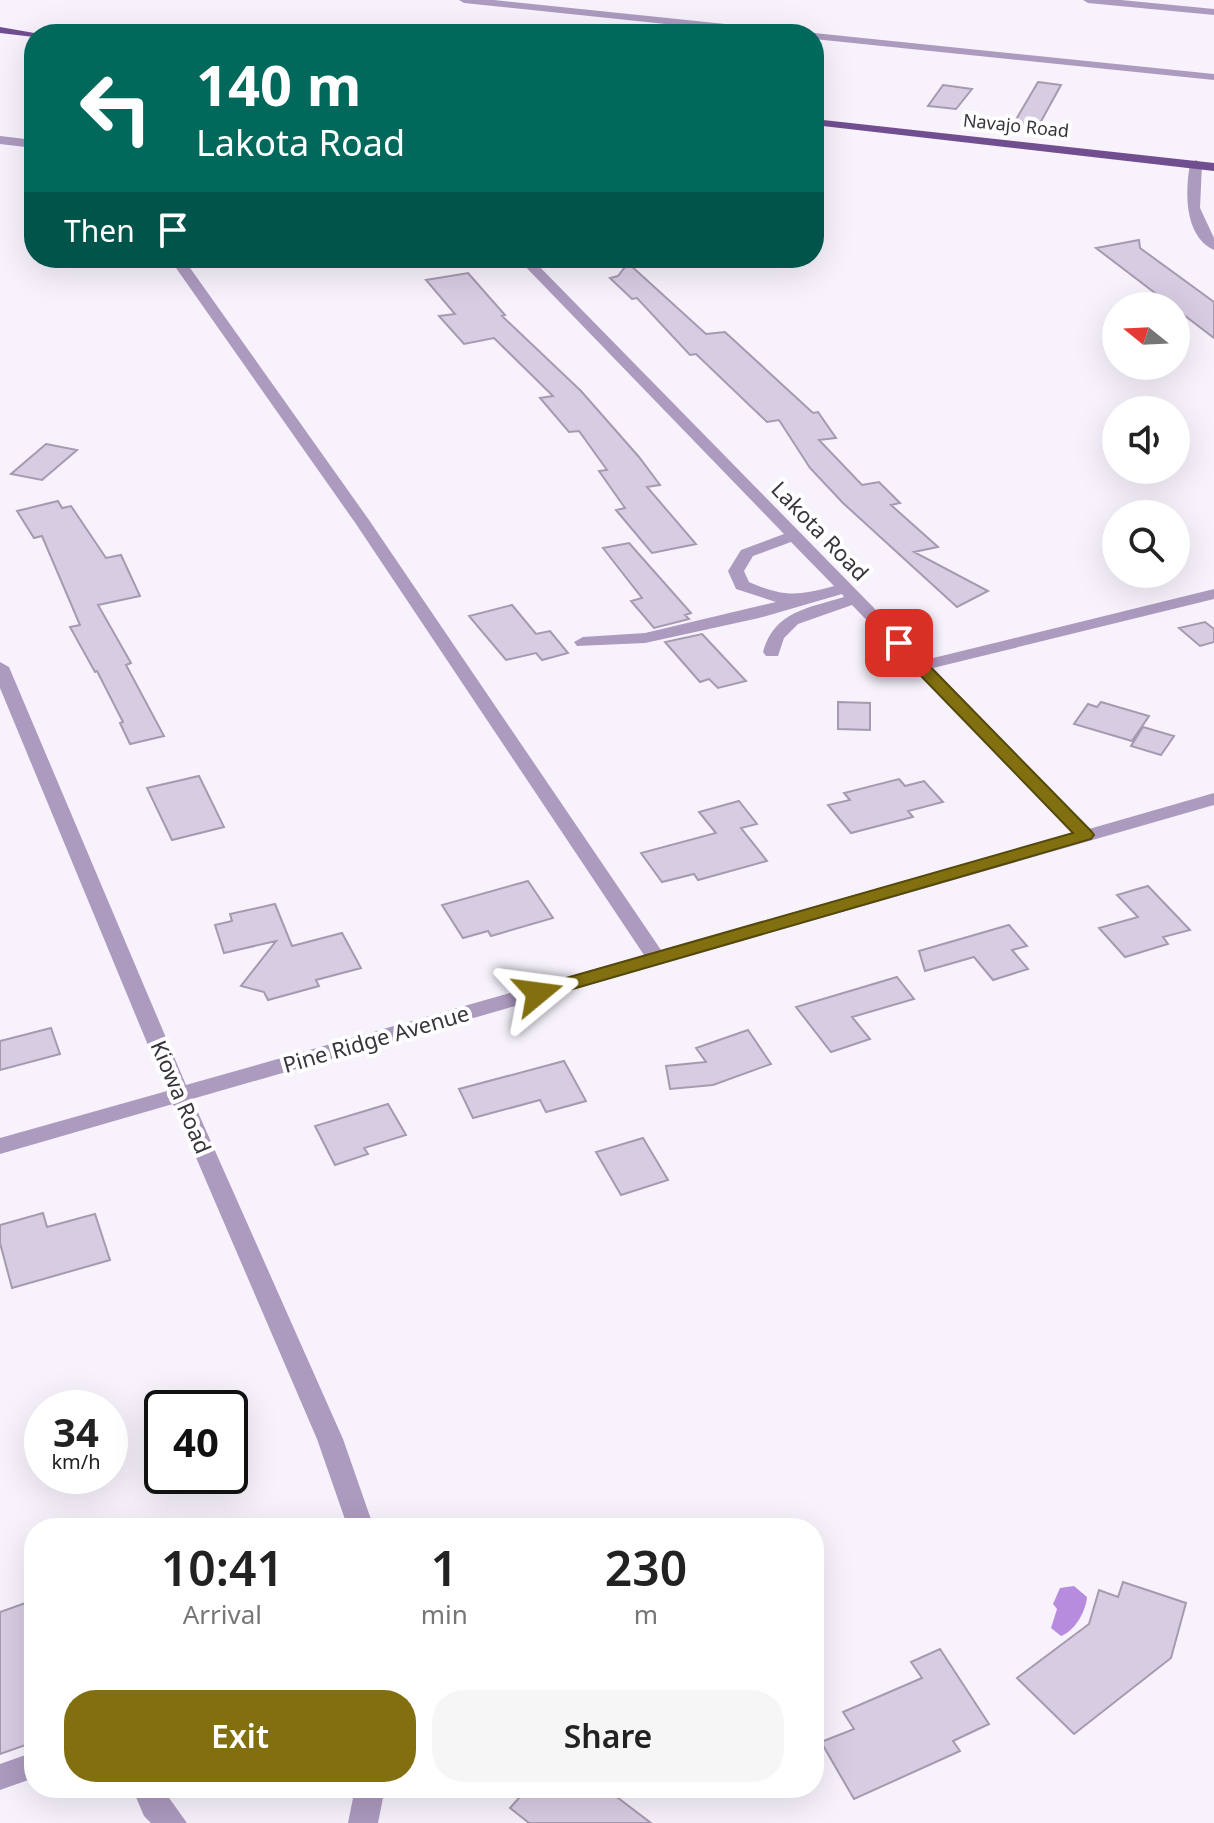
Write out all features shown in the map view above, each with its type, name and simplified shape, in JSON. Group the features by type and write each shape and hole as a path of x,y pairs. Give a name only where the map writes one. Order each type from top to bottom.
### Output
{"main road":[{"path":"0,30 24,33"},
{"name":"Navajo Road","path":"824,123 1214,167"}],"street":[{"path":"464,0 696,24"},
{"path":"1088,0 1214,12"},
{"path":"824,37 1214,77"},
{"path":"0,140 24,143"},
{"path":"1196,164 1190,194 1202,234 1214,246"},
{"path":"183,268 363,523 656,958"},
{"name":"Lakota Road","path":"534,268 1085,835"},
{"path":"794,536 747,553 736,571 742,585 768,596 799,601"},
{"path":"583,642 645,638 799,601 850,593"},
{"path":"772,652 774,635 782,624 850,593"},
{"path":"921,666 1214,594"},
{"name":"Kiowa Road","path":"0,667 180,1096 330,1439 358,1518"},
{"name":"Pine Ridge Avenue","path":"0,1146 1214,799"},
{"path":"0,1777 24,1769"},
{"path":"151,1798 154,1806 172,1823"},
{"path":"363,1823 368,1798"}],"shaded area":[{"path":"1074,1586 1087,1597 1086,1602 1075,1625 1061,1636 1051,1628 1057,1609 1053,1604 1060,1588"}],"building":[{"path":"1038,82 1061,85 1039,125 1014,123"},
{"path":"943,85 972,89 956,109 928,106"},
{"path":"1139,240 1140,248 1214,302 1214,338 1190,320 1190,292 1154,292 1096,248"},
{"path":"624,268 633,268 706,334 725,332 813,413 818,412 836,438 819,440 862,485 879,482 900,503 891,505 938,547 914,552 988,591 957,607 843,503 810,468 779,420 767,422 696,354 690,355 637,298 632,299 610,278 618,276"},
{"path":"468,273 505,315 502,316 581,391 639,457 660,485 647,487 696,544 652,553 616,510 625,508 599,471 607,470 579,431 569,432 540,398 553,396 494,338 464,344 439,316 455,314 426,280"},
{"path":"46,444 77,450 42,480 11,474"},
{"path":"58,501 62,508 71,506 106,558 121,555 140,596 98,605 131,663 126,665 164,736 130,744 120,723 123,722 97,671 70,627 80,625 42,536 34,538 17,511"},
{"path":"629,543 691,613 685,615 689,619 654,628 631,601 642,598 603,548"},
{"path":"512,605 536,634 550,631 568,653 542,660 536,653 506,660 469,616"},
{"path":"1205,622 1214,629 1214,642 1200,646 1179,628"},
{"path":"702,634 746,681 718,688 709,679 700,682 665,642"},
{"path":"838,702 870,703 870,730 838,729"},
{"path":"1101,702 1149,716 1132,741 1074,724 1088,704 1097,707"},
{"path":"1143,727 1174,736 1161,755 1131,746"},
{"path":"199,776 224,827 172,840 147,788"},
{"path":"899,779 905,786 924,781 943,802 908,811 913,817 851,833 828,805 850,800 844,793"},
{"path":"739,801 757,824 741,828 767,861 698,880 694,874 662,882 641,853 716,833 699,812"},
{"path":"528,881 553,918 491,936 488,931 463,938 442,905"},
{"path":"1148,886 1190,930 1163,937 1168,944 1125,957 1099,928 1138,917 1117,895"},
{"path":"275,904 292,946 342,933 361,968 316,980 319,986 268,1000 264,992 241,986 276,941 224,953 215,925 232,921 230,914"},
{"path":"1009,925 1027,946 1012,950 1028,969 993,980 974,957 925,971 919,951"},
{"path":"897,977 914,999 852,1017 870,1039 831,1052 796,1007"},
{"path":"51,1028 60,1054 0,1070 0,1041"},
{"path":"748,1030 771,1064 713,1085 670,1089 666,1066 706,1062 696,1048"},
{"path":"564,1061 586,1101 546,1112 540,1100 473,1118 459,1089"},
{"path":"388,1104 406,1135 364,1148 368,1154 335,1165 315,1126"},
{"path":"643,1138 668,1180 621,1195 596,1152"},
{"path":"43,1213 47,1227 95,1214 110,1260 12,1288 0,1243 0,1225"},
{"path":"1123,1582 1186,1603 1171,1658 1074,1734 1017,1678 1089,1624 1099,1590 1118,1597"},
{"path":"24,1604 24,1746 0,1754 0,1612"},
{"path":"940,1649 989,1724 953,1741 960,1751 854,1799 824,1747 824,1741 854,1729 843,1712 922,1678 911,1662"},
{"path":"519,1798 618,1798 651,1823 529,1823 510,1808"}],"route":[{"path":"538,993 1085,835 899,643"}]}
